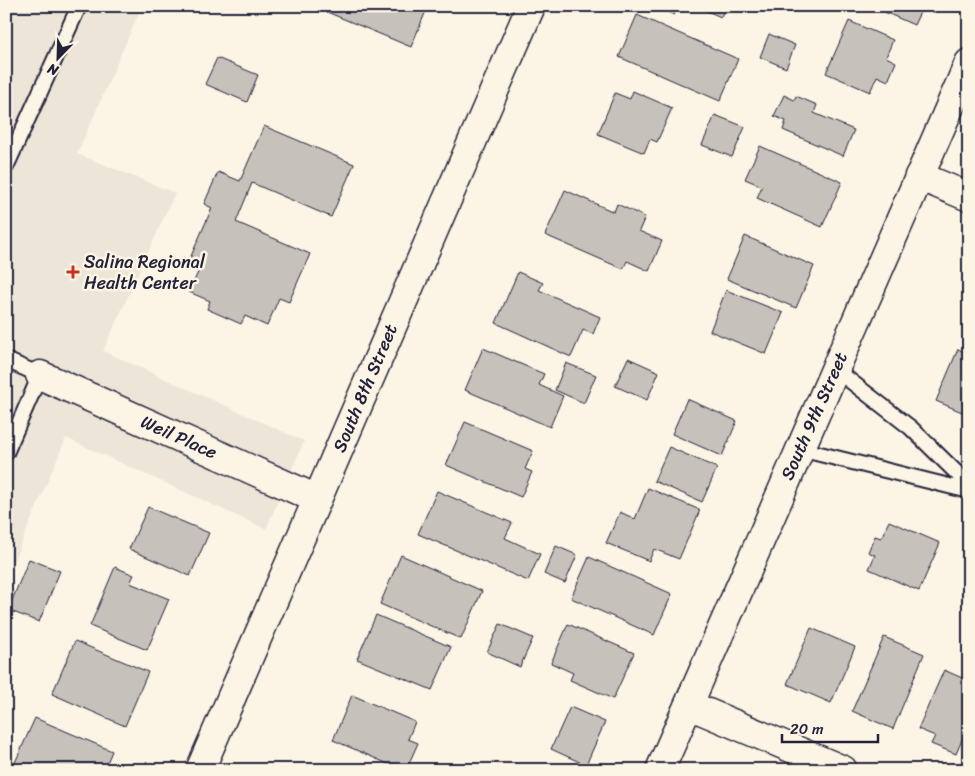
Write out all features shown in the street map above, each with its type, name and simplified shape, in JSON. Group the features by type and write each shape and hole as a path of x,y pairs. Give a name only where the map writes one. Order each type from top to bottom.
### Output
{"street":[{"name":"South 8th Street","path":"200,770 531,6"},
{"name":"South 9th Street","path":"660,770 969,63"},
{"path":"919,176 969,197"},
{"name":"Weil Place","path":"40,375 317,499"},
{"path":"689,705 843,770"}],"lane":[{"path":"6,166 79,6"},
{"path":"6,360 40,375 6,453"},
{"path":"835,369 911,428 969,485"},
{"path":"800,449 969,491"}],"shaded area":[{"name":"Salina Regional Health Center","path":"6,6 142,6 77,154 175,193 103,351 304,441 266,529 66,438 6,579"}],"building":[{"path":"330,6 428,6 411,47 327,12"},
{"path":"654,6 678,6 674,15"},
{"path":"695,6 726,6 721,17"},
{"path":"871,6 923,6 914,25"},
{"path":"637,15 738,59 720,101 619,57"},
{"path":"849,21 893,40 886,57 896,62 888,81 877,76 870,92 826,73"},
{"path":"769,34 795,45 786,68 760,57"},
{"path":"217,58 258,75 247,102 205,84"},
{"path":"633,91 672,108 657,142 650,139 644,153 598,134 615,93 630,99"},
{"path":"784,95 794,100 796,96 817,105 814,113 854,130 843,156 783,130 786,121 774,116"},
{"path":"715,115 745,127 732,157 702,145"},
{"path":"264,126 354,164 331,217 252,183 236,222 310,254 289,302 279,298 267,326 245,316 241,324 207,309 210,301 189,292 200,268 188,263 212,208 204,204 218,172 240,181"},
{"path":"760,146 842,182 822,227 757,198 762,186 745,179"},
{"path":"565,190 614,212 617,204 645,217 639,231 662,241 649,271 627,261 623,269 545,235"},
{"path":"745,236 814,266 796,308 727,279"},
{"path":"518,272 543,283 539,290 600,317 593,334 583,330 571,357 496,323"},
{"path":"726,290 783,313 766,354 710,331"},
{"path":"483,348 544,374 539,385 563,396 550,427 465,390"},
{"path":"958,349 969,354 969,415 936,401"},
{"path":"628,358 659,372 647,400 615,386"},
{"path":"566,363 596,375 584,403 555,390"},
{"path":"687,399 737,421 722,456 672,434"},
{"path":"465,422 533,451 525,469 532,472 521,497 446,465"},
{"path":"669,447 717,468 702,502 654,481"},
{"path":"648,488 700,510 679,559 654,549 649,561 606,543 620,512 635,519"},
{"path":"437,491 512,523 505,538 540,554 528,581 418,534"},
{"path":"148,507 209,533 190,576 129,549"},
{"path":"889,521 940,543 919,591 869,569 875,555 868,552 875,536 881,538"},
{"path":"556,546 577,555 565,583 544,574"},
{"path":"401,555 482,591 461,639 380,604"},
{"path":"589,557 672,594 654,635 571,598"},
{"path":"29,559 60,571 39,622 8,610"},
{"path":"115,567 134,575 130,583 169,599 147,650 90,626"},
{"path":"376,615 451,647 432,690 357,659"},
{"path":"500,624 533,638 520,667 487,652"},
{"path":"568,624 634,653 613,699 570,680 573,673 551,663"},
{"path":"811,628 855,647 831,703 787,684"},
{"path":"884,637 924,654 893,729 852,711"},
{"path":"75,641 148,672 125,726 52,694"},
{"path":"944,670 969,681 969,729 967,728 956,754 931,744 935,736 918,729"},
{"path":"352,695 415,722 408,739 418,743 406,770 402,770 333,740"},
{"path":"570,707 605,722 586,765 551,749"},
{"path":"35,718 112,751 104,770 19,770 13,767"}],"place":[{"name":"Salina Regional Health Center","path":"73,272"}]}
